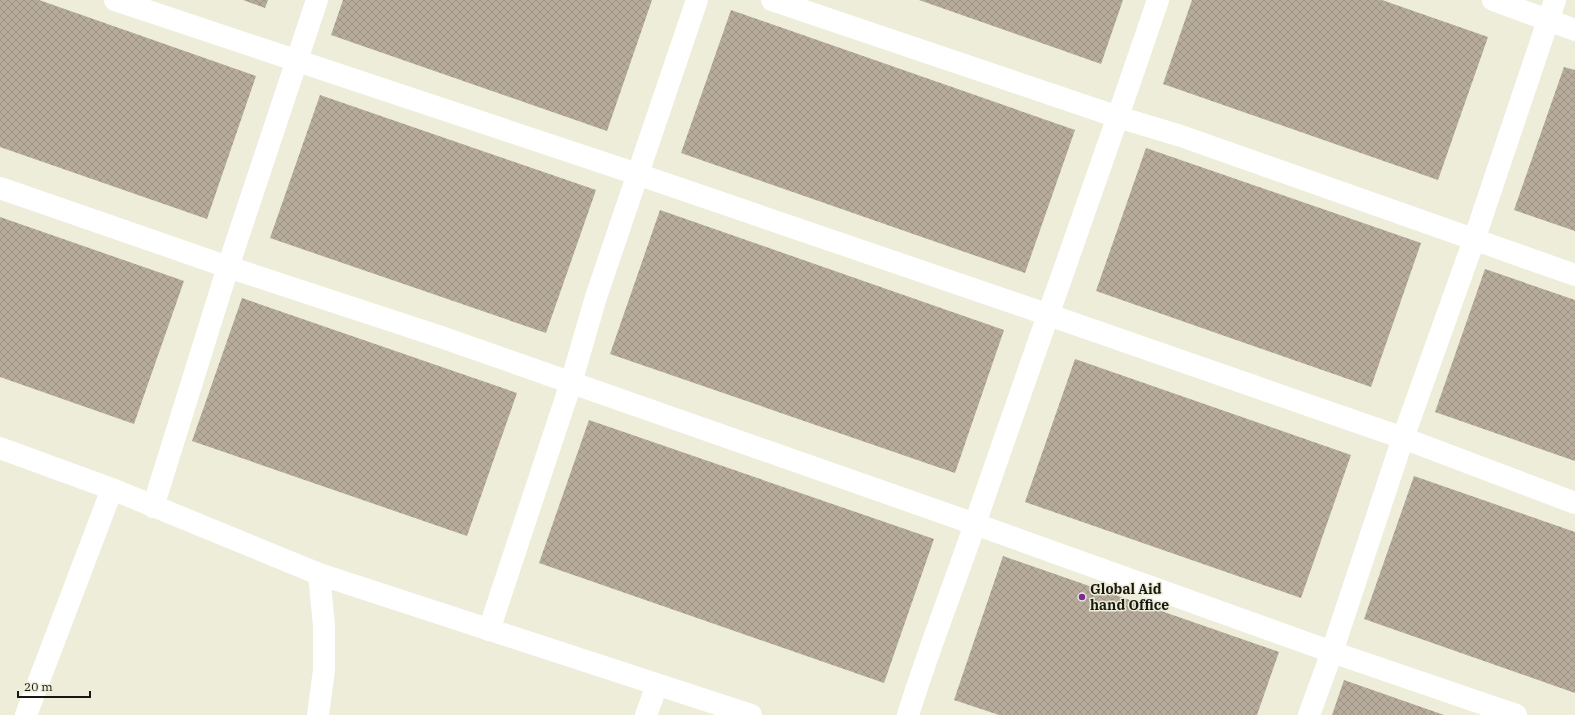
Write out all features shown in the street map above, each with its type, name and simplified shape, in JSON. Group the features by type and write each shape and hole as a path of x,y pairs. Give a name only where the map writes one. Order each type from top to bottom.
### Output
{"street":[{"path":"115,0 637,174 1049,315 1403,438 1575,503"},
{"path":"154,507 228,267 317,0"},
{"path":"489,630 571,383 596,297 697,0"},
{"path":"772,0 1118,117 1181,136 1575,275"},
{"path":"908,715 925,660 1049,315 1158,0"},
{"path":"1493,0 1575,30"},
{"path":"1309,715 1332,652 1403,438 1474,240 1554,0"},
{"path":"0,188 228,267 438,336 975,524 1332,652 1516,715"},
{"path":"0,448 112,489 319,574 751,715"},
{"path":"26,715 112,489"},
{"path":"318,715 324,670 324,626 319,574"},
{"path":"646,715 657,685"}],"building":[{"path":"0,0 39,0 256,76 207,219 0,147"},
{"path":"243,0 268,0 265,8"},
{"path":"343,0 652,0 607,131 331,35"},
{"path":"919,0 1123,0 1101,64"},
{"path":"1192,0 1382,0 1488,37 1438,180 1163,84"},
{"path":"731,10 1075,130 1025,273 681,153"},
{"path":"1564,67 1575,70 1575,231 1514,210"},
{"path":"320,95 596,190 546,333 270,238"},
{"path":"1146,148 1421,243 1371,387 1096,291"},
{"path":"660,210 1004,330 955,473 610,354"},
{"path":"0,217 184,281 134,424 0,377"},
{"path":"1485,269 1575,300 1575,461 1435,412"},
{"path":"242,298 517,393 467,536 192,441"},
{"path":"1075,359 1351,455 1301,598 1025,502"},
{"path":"589,420 934,539 884,683 539,563"},
{"path":"1414,476 1575,532 1575,693 1364,619"},
{"path":"1003,556 1279,652 1257,715 999,715 954,700"},
{"path":"1344,680 1444,715 1332,715"}],"place":[{"name":"Global Aid hand Office","path":"1082,597"}]}
